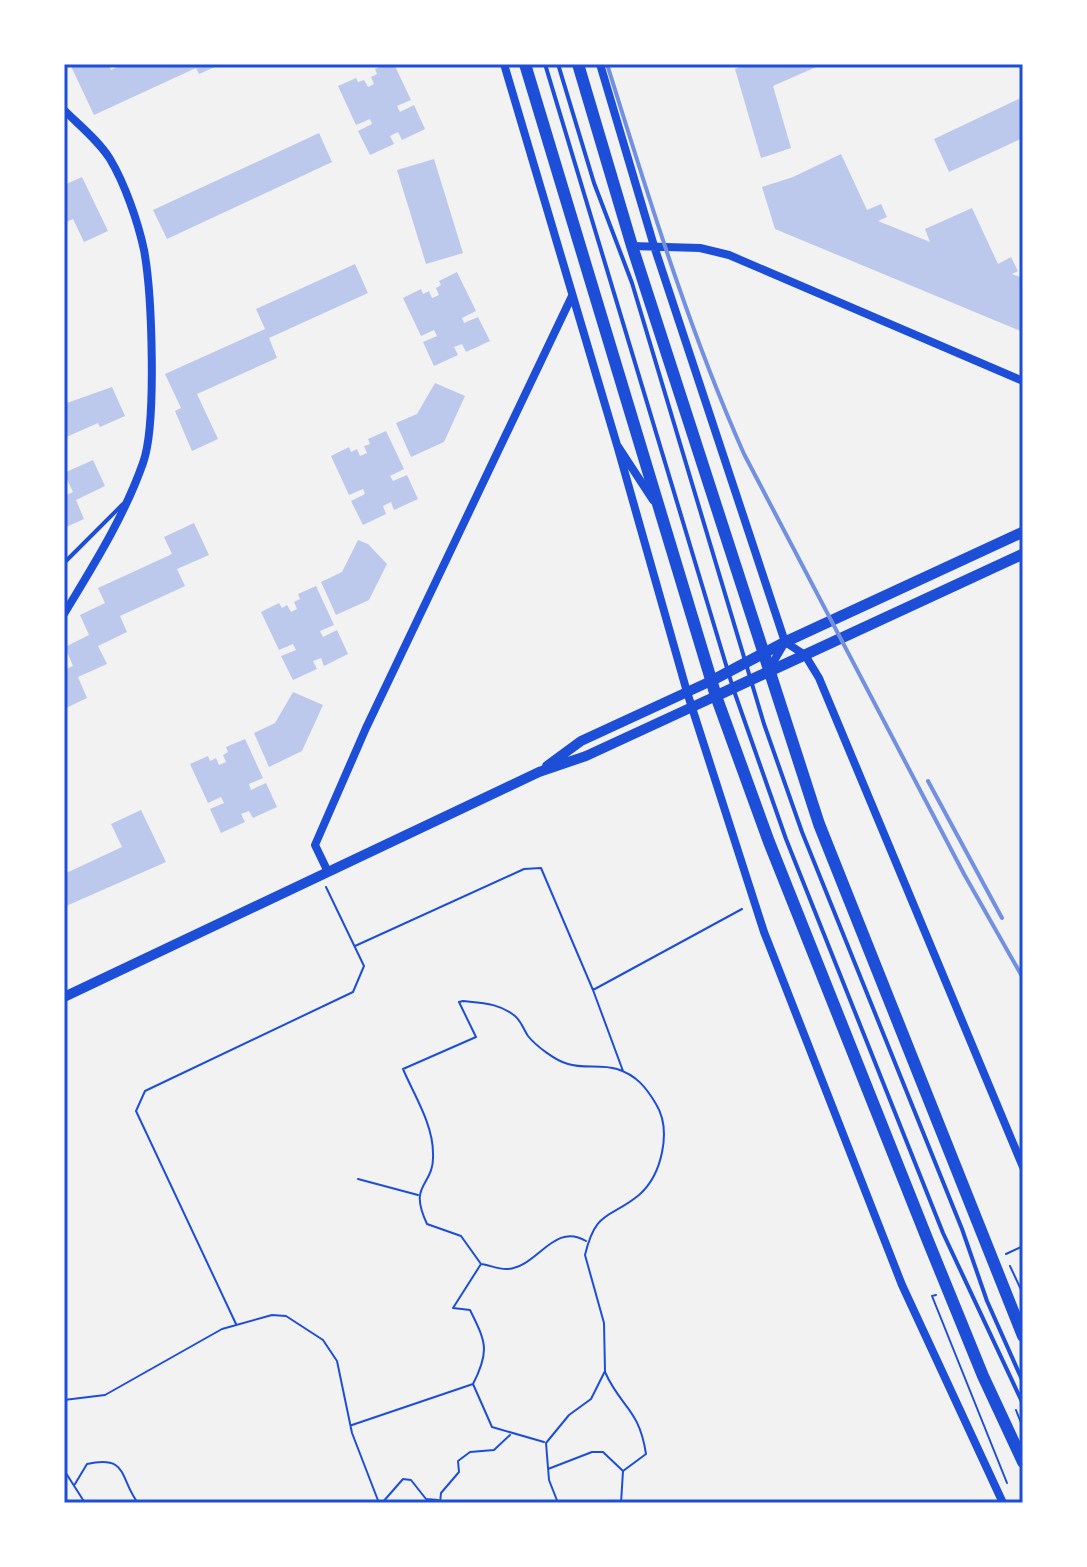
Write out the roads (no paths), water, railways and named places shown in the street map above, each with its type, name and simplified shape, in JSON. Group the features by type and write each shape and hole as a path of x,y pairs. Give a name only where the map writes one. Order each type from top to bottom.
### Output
{"main road":[{"path":"525,64 716,696 769,842 943,1278 1023,1462"},
{"path":"578,64 632,246 762,654 840,882 1023,1336"},
{"path":"711,681 785,642 1023,532"},
{"path":"716,696 1023,554"}],"street":[{"path":"504,64 691,707 722,793 764,932 874,1218 927,1346 1003,1503"},
{"path":"600,64 654,246 785,642 805,655 835,715 1023,1167"},
{"path":"64,110 109,158 144,250 151,333 150,435 144,463 124,502 112,536 64,614"},
{"path":"632,246 700,248 729,255 1023,381"},
{"path":"324,874 315,845 366,728 572,296"},
{"path":"617,445 661,513"},
{"path":"768,672 785,642"},
{"path":"539,772 581,741 711,681"},
{"path":"64,997 539,772 586,756 716,696"}],"lane":[{"path":"545,64 611,291 717,624 733,688 840,978 943,1233 1023,1404"},
{"path":"558,64 594,183 632,283 751,680 802,832 956,1215 987,1301 1023,1382"},
{"path":"64,563 124,502"}],"railway":[{"path":"607,64 687,310 744,454 964,874 1023,978"},
{"path":"928,781 1002,918"}]}
